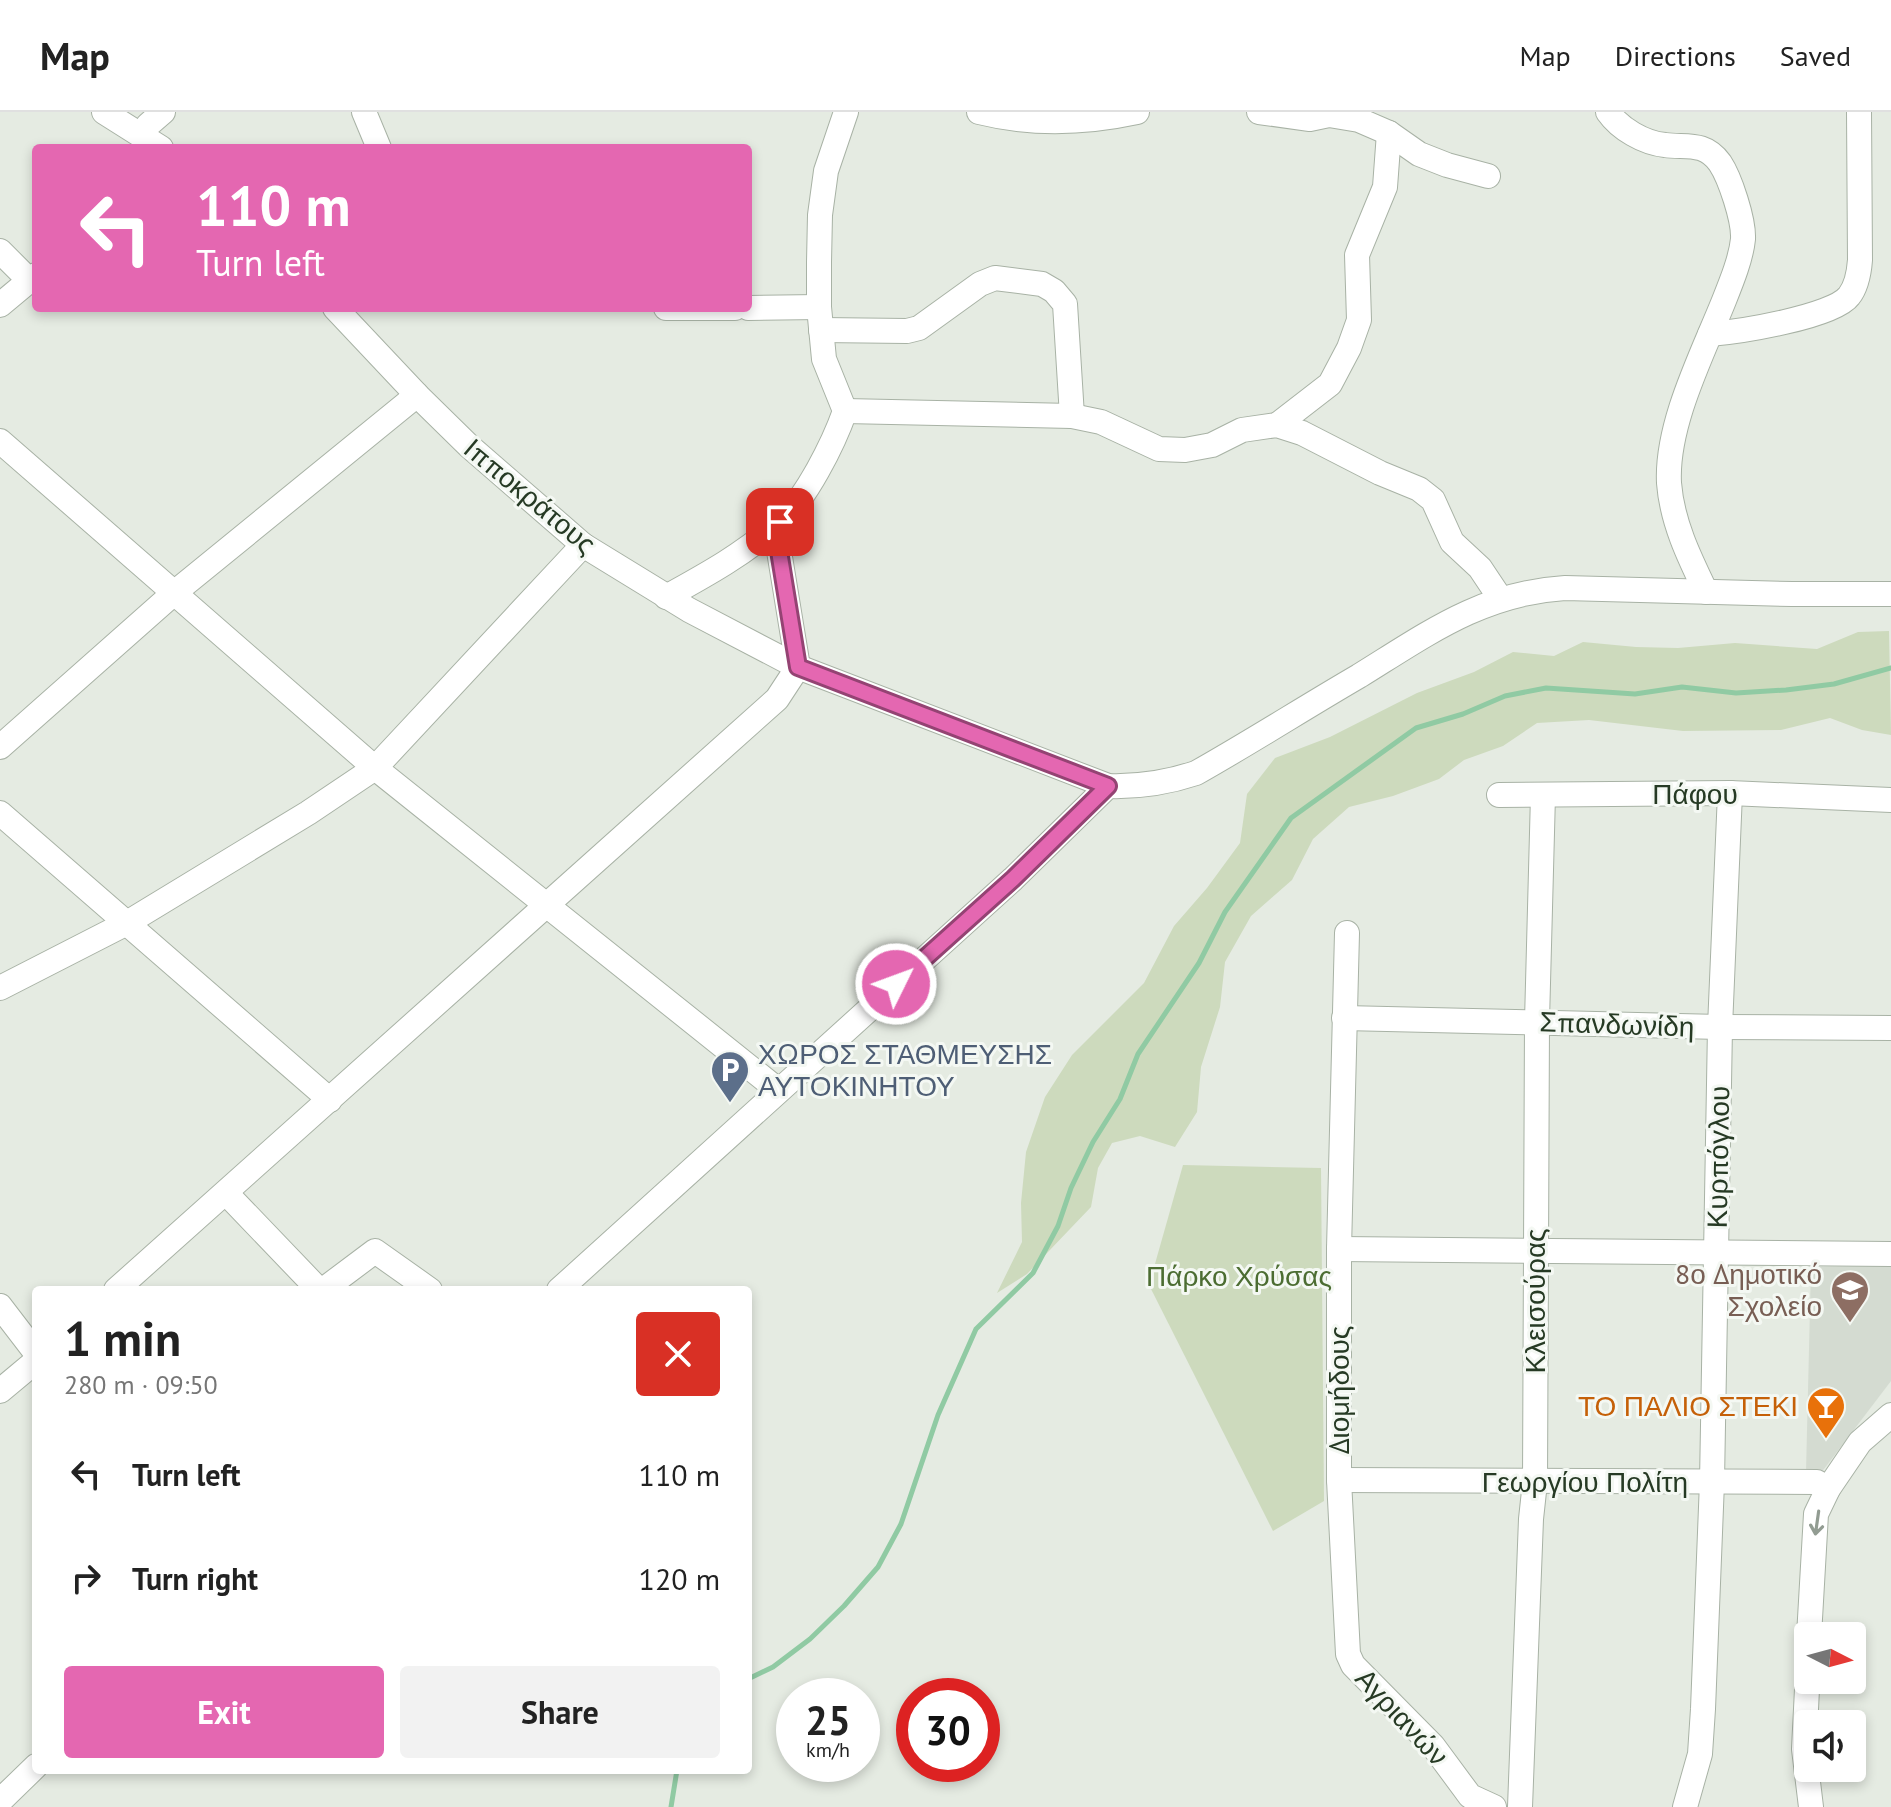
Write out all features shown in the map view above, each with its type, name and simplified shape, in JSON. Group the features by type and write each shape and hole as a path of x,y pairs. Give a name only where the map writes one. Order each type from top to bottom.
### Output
{"street":[{"path":"104,112 148,130 164,144"},
{"path":"364,112 377,144"},
{"path":"666,597 738,555 780,522 835,439 845,411 824,359 820,318 820,215 826,171 846,112"},
{"path":"979,112 1036,121 1089,120 1137,112"},
{"path":"1259,112 1310,119 1329,114 1359,120 1389,133 1419,154 1488,176"},
{"path":"1608,112 1636,136 1664,145 1690,144 1706,151 1719,163 1741,217 1743,239 1730,286 1679,418 1669,481 1674,514 1685,550 1706,592"},
{"path":"1710,334 1751,331 1811,314 1848,298 1859,277 1859,112"},
{"path":"1277,425 1330,384 1349,348 1359,320 1357,255 1385,187 1389,133"},
{"path":"0,251 32,277"},
{"path":"752,309 907,331 919,328 980,284 995,278 1042,284 1054,291 1065,304 1072,416"},
{"path":"0,305 32,279"},
{"name":"Ιπποκράτους","path":"339,312 417,395 501,475 583,545 666,597 798,667 1108,786"},
{"path":"0,747 174,593 417,395"},
{"path":"845,411 1072,416 1101,422 1159,449 1185,450 1212,445 1242,430 1277,425 1302,433 1380,473 1419,489 1433,500 1452,542 1480,568 1500,598"},
{"path":"0,441 375,768 778,1090"},
{"path":"121,1286 777,699 798,667 779,551 780,522"},
{"path":"0,988 127,923 308,813 375,768 583,545"},
{"path":"563,1286 1013,879 1108,786 1158,784 1196,773 1432,631 1500,598 1534,590 1565,588 1891,594"},
{"name":"Πάφου","path":"1499,795 1730,793 1891,800"},
{"name":"Κυρπόγλου","path":"1685,1807 1700,1754 1712,1482 1720,1027 1730,793"},
{"name":"Κλεισούρας","path":"1520,1807 1535,1482 1537,1021 1543,795"},
{"path":"0,813 330,1100"},
{"name":"Διομήδους","path":"1347,933 1339,1249 1339,1480 1348,1654"},
{"name":"Σπανδωνίδη","path":"1344,1018 1891,1028"},
{"path":"226,1193 317,1286"},
{"path":"1339,1249 1891,1254"},
{"path":"327,1286 375,1251 424,1286"},
{"path":"0,1306 32,1348"},
{"path":"0,1391 32,1364"},
{"path":"1810,1622 1816,1514 1828,1489 1860,1442 1891,1415"},
{"name":"Γεωργίου Πολίτη","path":"1339,1480 1817,1482 1828,1489"},
{"name":"Αγριανών","path":"1348,1654 1353,1665 1433,1746 1470,1796 1494,1807"},
{"path":"1807,1694 1804,1749 1811,1807"},
{"path":"0,1801 32,1770"}],"shaded area":[{"name":"8ο Δημοτικό Σχολείο","path":"1891,1266 1891,1381 1824,1469 1817,1476 1806,1472 1811,1267"}],"green space":[{"path":"1889,631 1891,735 1862,730 1830,718 1781,730 1683,731 1589,720 1537,723 1503,746 1464,760 1439,779 1393,796 1349,807 1313,839 1292,880 1251,916 1225,962 1220,1007 1201,1067 1197,1112 1175,1147 1140,1136 1112,1143 1098,1168 1091,1207 1027,1274 997,1293 1022,1242 1021,1203 1026,1152 1045,1097 1072,1055 1144,983 1174,926 1240,843 1247,794 1275,758 1330,737 1417,693 1474,672 1513,652 1554,656 1583,642 1678,648 1735,643 1817,649 1858,632"},
{"name":"Πάρκο Χρύσας","path":"1183,1165 1321,1168 1324,1501 1273,1531 1149,1285"}],"waterway":[{"path":"752,1677 773,1667 810,1639 878,1567 901,1524 938,1415 976,1329 1033,1273 1058,1226 1071,1188 1093,1142 1120,1099 1138,1054 1199,963 1225,912 1291,818 1416,728 1463,714 1505,696 1546,688 1635,694 1682,687 1736,693 1786,690 1834,684 1891,668"},
{"path":"671,1807 676,1774"}],"place":[{"name":"ΧΩΡΟΣ ΣΤΑΘΜΕΥΣΗΣ ΑΥΤΟΚΙΝΗΤΟΥ","path":"730,1104"},
{"name":"8ο Δημοτικό Σχολείο","path":"1850,1324"},
{"name":"ΤΟ ΠΑΛΙΟ ΣΤΕΚΙ","path":"1826,1440"}],"route":[{"path":"780,522 779,551 798,667 1108,786 1013,879 896,984"}]}
